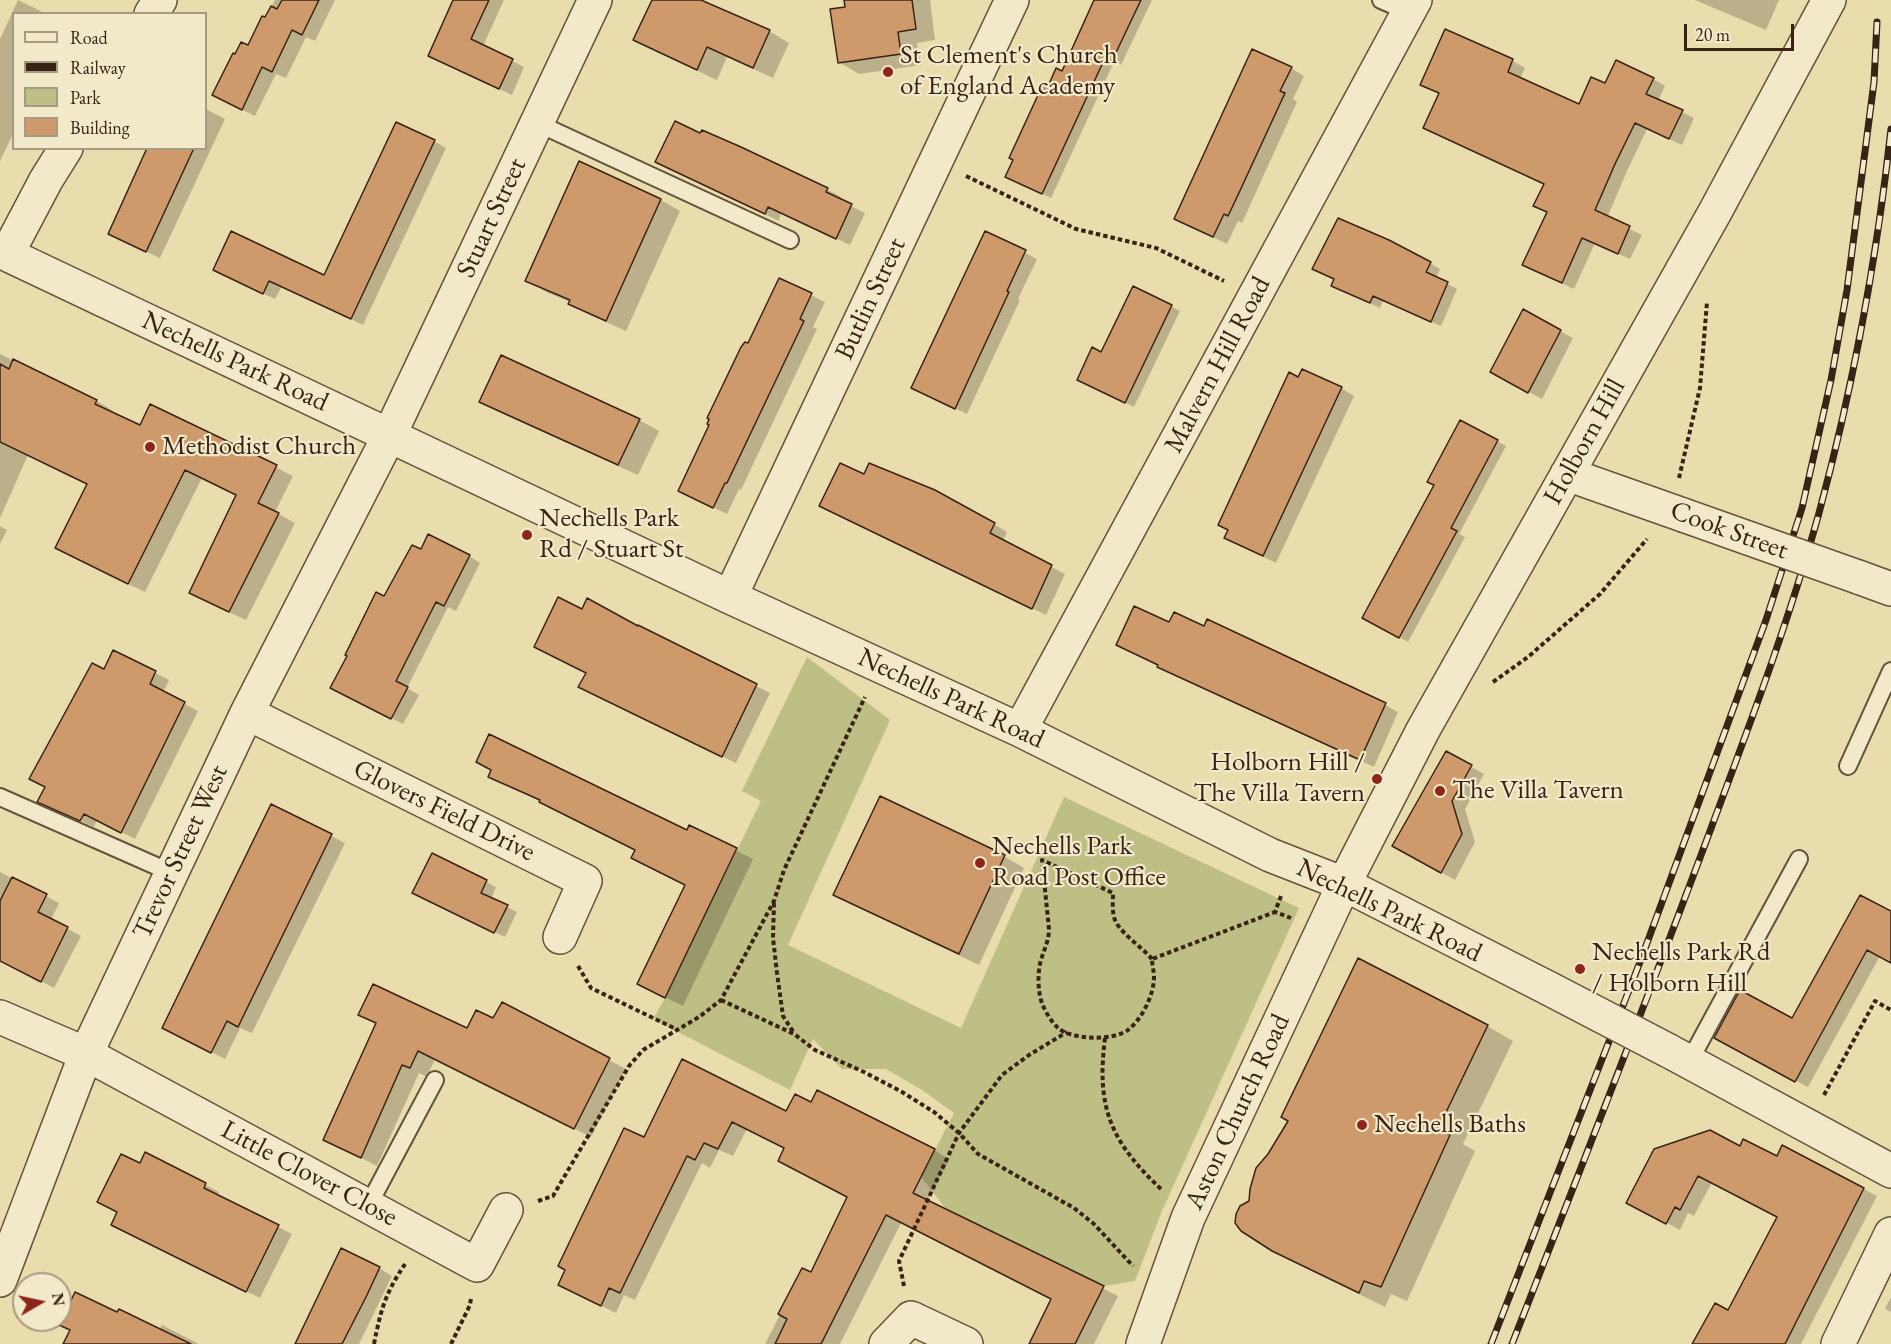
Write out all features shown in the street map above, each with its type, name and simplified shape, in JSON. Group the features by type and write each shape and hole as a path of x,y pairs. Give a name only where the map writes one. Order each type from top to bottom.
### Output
{"street":[{"name":"Stuart Street","path":"389,436 595,0"},
{"name":"Butlin Street","path":"730,597 1012,0"},
{"name":"Holborn Hill","path":"1344,884 1423,730 1715,212 1829,0"},
{"name":"Malvern Hill Road","path":"1020,730 1255,296 1402,4"},
{"path":"3,252 65,150"},
{"name":"Nechells Park Road","path":"3,252 730,597 1020,730 1270,855 1344,884 1548,988 1891,1171"},
{"name":"Trevor Street West","path":"0,1280 86,1054 247,713 389,436"},
{"name":"Cook Street","path":"1567,474 1891,589"},
{"name":"Glovers Field Drive","path":"247,713 585,881 560,937"},
{"name":"Aston Church Road","path":"1143,1344 1188,1218 1344,884"},
{"name":"Little Clover Close","path":"0,1017 86,1054 477,1265"},
{"path":"477,1265 506,1210"},
{"path":"1838,1344 1891,1234"},
{"path":"885,1344 911,1318 966,1344"}],"lane":[{"path":"537,123 790,240"},
{"path":"1848,766 1891,671"},
{"path":"0,796 172,873"},
{"path":"1679,1057 1799,859"},
{"path":"368,1206 435,1080"}],"path":[{"path":"936,162 1076,229 1156,248 1255,296"},
{"path":"506,1210 554,1196 629,1066 643,1050 699,1017 721,1000 774,901 784,870 879,666"},
{"path":"1042,860 1113,892 1114,917 1120,928 1152,959 1154,977 1151,994 1142,1012 1128,1029 1105,1038 1067,1032 1059,1029 1046,1013 1040,998 1040,964 1049,939 1042,860"},
{"path":"1275,912 1294,864"},
{"path":"774,901 773,938 778,984 783,1016 794,1034"},
{"path":"1152,959 1275,912 1322,931"},
{"path":"560,937 591,988 676,1029"},
{"path":"721,1000 794,1034 815,1050 902,1092 934,1112 959,1133 978,1154 1074,1208 1095,1224 1160,1296"},
{"path":"1807,1126 1875,1001 1891,1010"},
{"path":"911,1318 898,1261 959,1133 1002,1075 1067,1032"},
{"path":"1105,1038 1101,1069 1105,1106 1121,1144 1141,1170 1188,1218"},
{"path":"374,1344 380,1311 389,1288 424,1236"},
{"path":"452,1344 470,1305 477,1265"}],"green space":[{"path":"807,657 890,720 788,945 961,1028 1064,797 1299,908 1162,1211 1135,1281 1104,1286 946,1209 921,1177 954,1113 922,1090 886,1069 842,1069 813,1039 790,1090 653,1019 761,801 742,791"}],"building":[{"path":"282,0 319,0 302,35 292,30 272,72 262,67 242,110 212,95 241,42 248,45 262,16 265,17 271,6 277,9"},
{"path":"453,0 489,0 471,39 513,59 499,89 428,56"},
{"path":"652,0 701,0 770,30 753,68 707,47 697,70 633,40"},
{"path":"844,0 912,0 916,29 898,32 901,54 838,63 830,9 845,7"},
{"path":"1094,0 1141,0 1112,61 1105,58 1042,194 1005,177 1013,160 1009,158 1044,82 1049,84 1056,68 1062,71"},
{"path":"1445,29 1513,59 1508,72 1579,104 1591,77 1605,83 1616,60 1654,78 1646,94 1683,110 1669,139 1635,123 1615,164 1595,210 1630,226 1618,254 1582,238 1562,283 1522,265 1547,212 1533,206 1544,184 1423,128 1439,93 1420,85"},
{"path":"1252,49 1292,67 1280,91 1285,93 1238,195 1228,216 1224,214 1213,237 1174,219"},
{"path":"675,121 700,133 702,130 741,147 828,188 826,192 852,204 836,239 768,207 765,214 655,162"},
{"path":"396,122 435,140 351,319 269,281 263,294 213,270 231,231 324,275"},
{"path":"146,150 193,150 146,252 108,234"},
{"path":"579,161 661,199 606,321 568,304 570,300 525,281"},
{"path":"1338,218 1389,240 1431,262 1426,272 1448,282 1431,322 1373,296 1370,303 1331,286 1334,279 1312,269"},
{"path":"985,231 1026,250 955,409 911,388"},
{"path":"779,278 812,293 800,319 804,321 713,508 678,491 709,425 707,418 741,347 745,342 748,343"},
{"path":"1133,286 1172,305 1125,403 1077,380 1092,347 1101,352"},
{"path":"1523,309 1561,330 1528,393 1490,372"},
{"path":"501,355 640,419 618,465 479,402"},
{"path":"13,359 97,400 95,404 140,425 150,404 277,465 258,503 279,513 229,612 189,593 236,495 185,470 128,584 55,548 87,484 0,442 0,364 9,369"},
{"path":"1302,369 1342,387 1263,556 1224,538 1228,530 1218,525 1289,372 1298,377"},
{"path":"1460,420 1498,440 1451,528 1457,531 1399,638 1362,618 1434,485 1427,482"},
{"path":"840,463 864,474 869,463 935,490 995,523 990,533 1052,565 1032,609 819,506"},
{"path":"428,534 470,555 444,606 436,602 396,681 408,687 391,719 330,688 376,592 384,596 412,545 421,549"},
{"path":"558,597 582,609 587,598 638,626 757,684 722,757 578,687 586,673 534,647"},
{"path":"1134,606 1169,622 1174,612 1204,626 1207,619 1386,703 1360,760 1157,667 1158,665 1116,645"},
{"path":"113,650 156,671 150,684 185,702 121,833 84,814 80,821 37,802 45,787 29,779 92,663 104,669"},
{"path":"489,734 687,830 689,825 737,848 665,998 637,984 685,885 631,858 635,850 539,802 540,800 488,777 491,770 476,762"},
{"name":"The Villa Tavern","path":"1446,751 1472,765 1452,801 1462,834 1441,873 1392,846"},
{"path":"880,796 1005,855 959,954 833,895"},
{"path":"271,804 332,834 238,1027 227,1021 211,1053 162,1028"},
{"path":"432,853 487,880 481,893 508,905 494,933 412,893"},
{"path":"12,877 47,894 38,912 68,927 41,982 0,961 0,901"},
{"path":"1860,895 1891,911 1891,963 1867,950 1795,1082 1714,1038 1740,990 1792,1018"},
{"name":"Nechells Baths","path":"1358,958 1488,1025 1438,1129 1450,1135 1381,1287 1364,1281 1359,1293 1272,1251 1241,1231 1235,1223 1240,1206 1249,1201 1256,1168 1268,1154 1288,1121 1281,1117"},
{"path":"373,984 467,1028 476,1010 493,1018 502,1002 610,1058 574,1129 418,1051 410,1068 402,1065 361,1158 323,1140 376,1023 358,1015"},
{"path":"682,1059 786,1111 795,1094 811,1102 817,1090 935,1149 913,1193 1104,1286 1075,1344 1029,1344 1051,1299 886,1215 821,1344 775,1344 787,1319 778,1314 802,1268 811,1272 847,1197 778,1161 784,1148 732,1122 718,1149 704,1143 695,1160 687,1156 620,1293 609,1288 601,1306 558,1285 565,1270 558,1266 624,1128 644,1137"},
{"path":"1710,1130 1740,1146 1743,1139 1777,1156 1782,1145 1864,1188 1785,1344 1692,1344 1715,1303 1728,1310 1777,1217 1698,1176 1680,1210 1675,1207 1666,1224 1626,1203 1654,1149"},
{"path":"145,1152 206,1183 204,1188 279,1225 246,1292 111,1225 117,1212 97,1202 121,1154 140,1163"},
{"path":"341,1248 380,1267 367,1295 342,1344 295,1344"},
{"path":"75,1292 117,1312 119,1309 191,1344 63,1344 69,1332 72,1332 72,1298"}],"railway":[{"path":"1491,1344 1640,962 1766,620 1802,508 1831,380 1847,290 1874,82 1877,22"},
{"path":"1512,1344 1688,889 1756,708 1796,591 1819,513 1853,370 1879,226 1891,129"}],"place":[{"name":"St Clement's Church of England Academy","path":"888,72"},
{"name":"Methodist Church","path":"150,447"},
{"name":"Nechells Park Rd / Stuart St","path":"527,535"},
{"name":"Holborn Hill / The Villa Tavern","path":"1377,779"},
{"name":"The Villa Tavern","path":"1440,791"},
{"name":"Nechells Park Road Post Office","path":"980,863"},
{"name":"Nechells Park Rd / Holborn Hill","path":"1580,969"},
{"name":"Nechells Baths","path":"1362,1125"}]}
